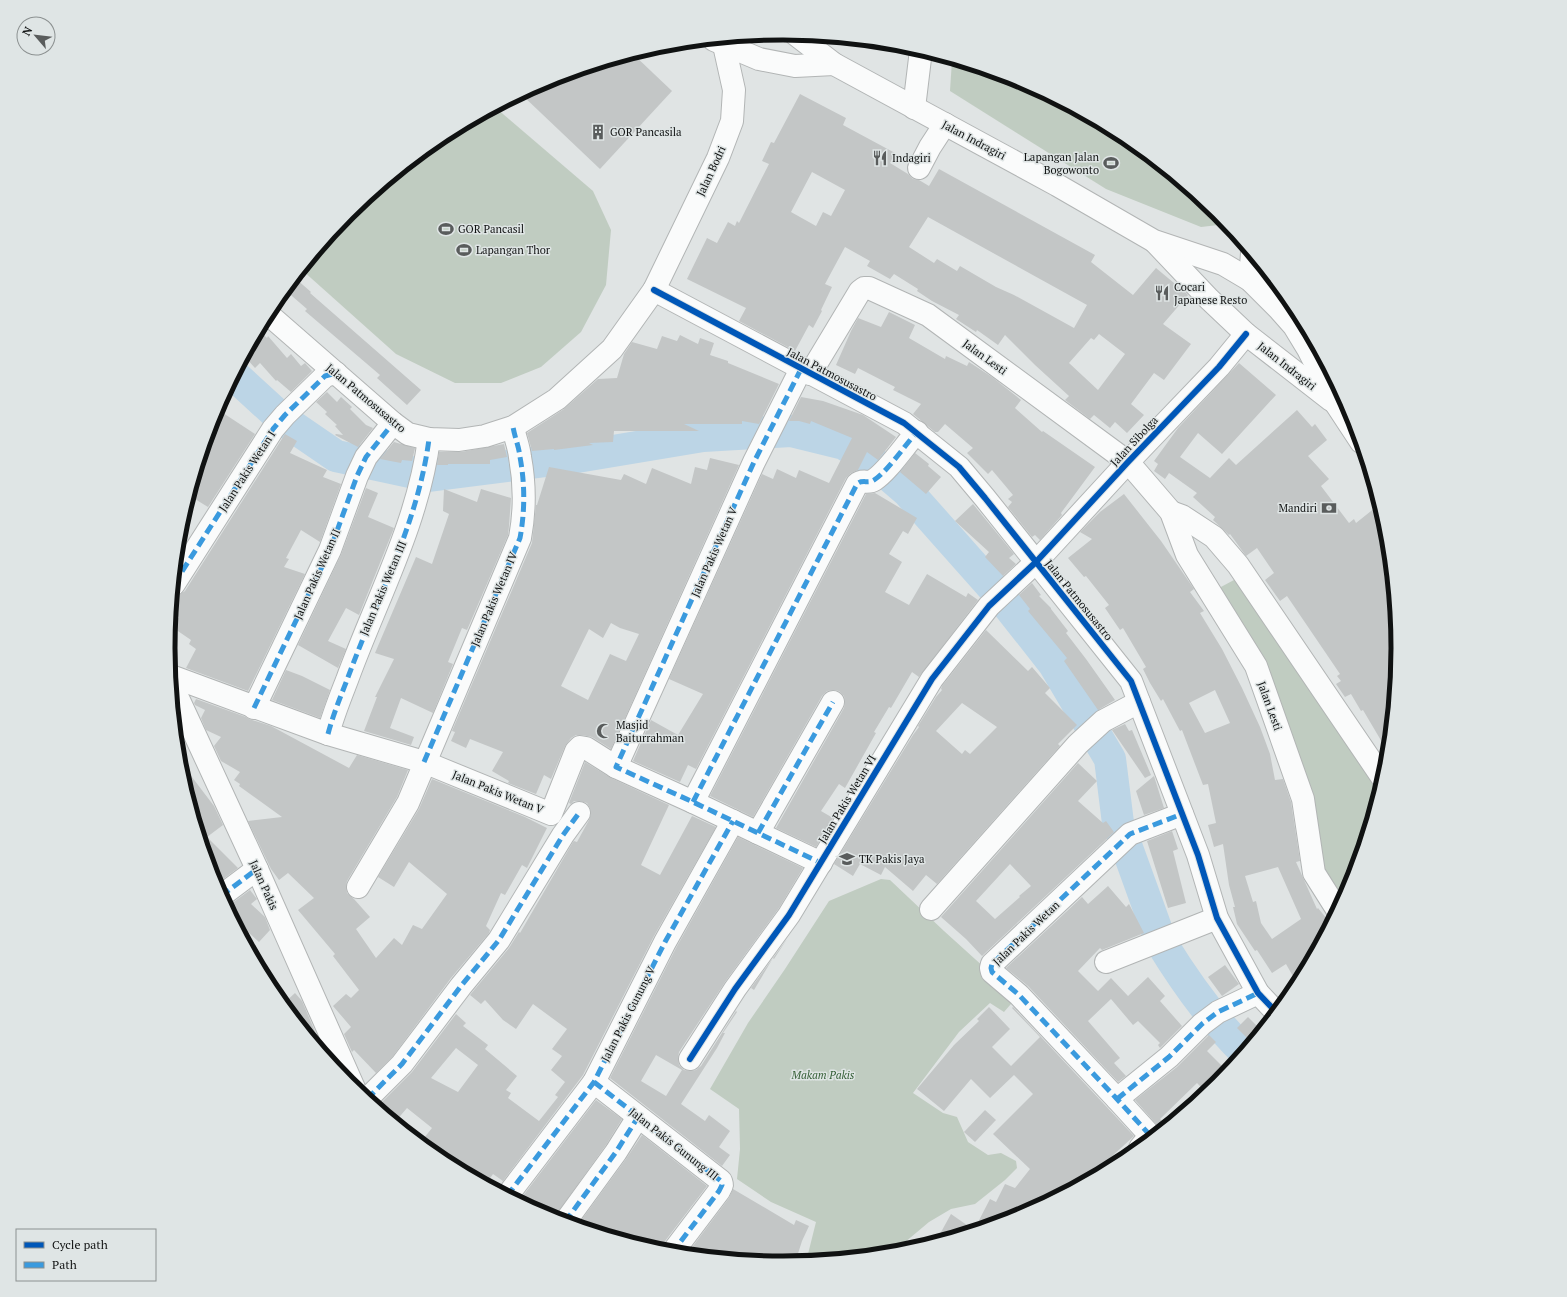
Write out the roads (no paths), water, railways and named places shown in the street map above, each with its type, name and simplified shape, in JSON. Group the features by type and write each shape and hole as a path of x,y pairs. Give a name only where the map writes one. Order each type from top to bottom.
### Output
{"street":[{"name":"Jalan Indragiri","path":"803,40 834,64 1058,185 1154,241 1223,264 1250,280 1285,305 1294,326 1336,404 1349,424"},
{"name":"Jalan Bodri","path":"654,290 718,158 732,121 734,90 719,43"},
{"path":"720,43 759,60 795,66 834,64"},
{"path":"914,108 920,56"},
{"path":"919,168 930,147 945,124"},
{"name":"Jalan Indragiri","path":"1154,241 1204,295 1246,334 1336,404"},
{"path":"1250,280 1251,260"},
{"name":"Jalan Lesti","path":"806,371 860,291 864,288 868,288 928,315 1128,462 1170,512 1187,554 1256,666 1303,799 1314,873 1335,906"},
{"name":"Jalan Patmosusastro","path":"273,318 393,423 408,434 429,439 459,440 484,436 513,427 557,399 612,349 654,290 904,423 959,467 1131,680 1198,855 1217,918 1258,993 1273,1009"},
{"name":"Jalan Sibolga","path":"1036,562 1128,462 1219,367 1246,334"},
{"name":"Jalan Pakis Wetan V","path":"176,678 254,708 328,734 424,762 551,814 576,751 580,747 586,748 616,767 763,444 780,411 806,371"},
{"name":"Jalan Pakis Wetan I","path":"179,576 279,422 325,376 336,373"},
{"name":"Jalan Pakis Wetan II","path":"254,708 330,550 361,467 393,423"},
{"name":"Jalan Pakis Wetan IV","path":"358,887 408,803 424,762 520,538 524,515 523,487 520,457 513,427"},
{"path":"693,802 857,484 862,481 871,481 880,474 917,432"},
{"name":"Jalan Pakis Wetan III","path":"328,734 357,651 409,526 419,490 429,439"},
{"name":"Jalan Lesti","path":"1170,512 1182,516 1214,537 1238,565 1379,772"},
{"name":"Jalan Pakis Wetan VI","path":"690,1058 736,989 789,915 932,679 989,606 1036,562"},
{"name":"Jalan Pakis","path":"177,695 257,868 338,1063"},
{"path":"758,833 833,702"},
{"path":"931,909 1078,744 1103,721 1139,702"},
{"path":"616,767 821,863"},
{"path":"370,1095 402,1064 461,986 499,940 575,819 551,814"},
{"name":"Jalan Pakis Wetan","path":"1148,1135 1117,1099 1019,995 992,972 991,968 992,964 1130,834 1182,814"},
{"name":"Jalan Pakis Gunung V","path":"511,1192 594,1082 665,942 733,821"},
{"path":"226,892 257,868"},
{"path":"1106,962 1217,918"},
{"path":"1117,1099 1169,1057 1210,1018 1258,993"},
{"name":"Jalan Pakis Gunung III","path":"594,1082 721,1180 722,1185 719,1191 676,1247"},
{"path":"568,1218 616,1152 638,1116"}],"waterway":[{"path":"238,379 282,419 336,456 429,476 577,457 703,436 791,431 844,444 872,461 908,492 1002,598 1054,664 1110,759 1118,823 1160,939"},
{"path":"1162,944 1200,1001 1221,1027 1242,1049"}],"place":[{"name":"GOR Pancasila","path":"598,132"},
{"name":"Indagiri","path":"880,158"},
{"name":"Lapangan Jalan Bogowonto","path":"1111,163"},
{"name":"GOR Pancasil","path":"446,229"},
{"name":"Lapangan Thor","path":"464,250"},
{"name":"Cocari Japanese Resto","path":"1162,293"},
{"name":"Mandiri","path":"1329,508"},
{"name":"Masjid Baiturrahman","path":"604,731"},
{"name":"TK Pakis Jaya","path":"847,859"}],"park label":[{"name":"Makam Pakis","path":"823,1075"}]}
